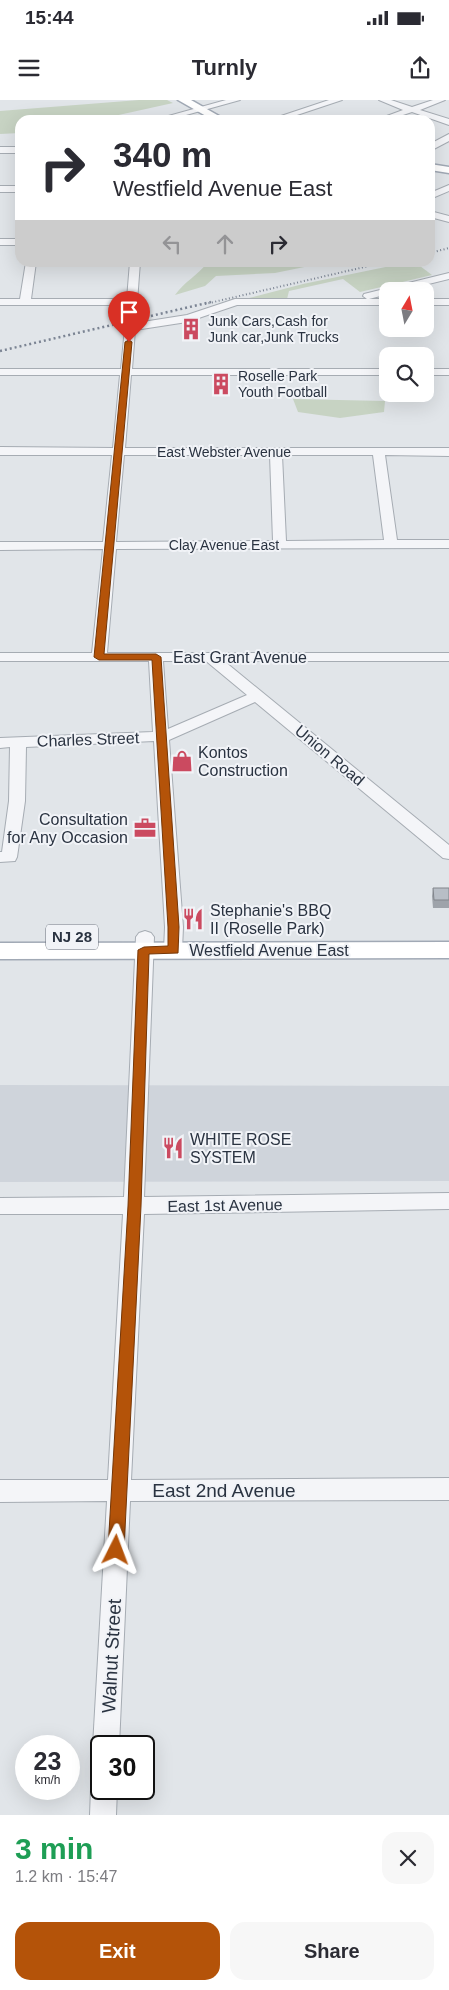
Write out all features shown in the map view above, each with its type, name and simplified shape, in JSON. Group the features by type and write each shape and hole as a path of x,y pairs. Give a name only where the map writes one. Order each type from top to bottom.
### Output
{"main road":[{"path":"183,100 212,115"},
{"path":"435,168 449,170"},
{"name":"Westfield Avenue East","path":"0,951 144,944 449,936"},
{"name":"Westfield Avenue East","path":"0,937 144,944"},
{"name":"Westfield Avenue East","path":"174,943 449,950"}],"street":[{"path":"180,115 236,100"},
{"path":"289,115 338,100"},
{"path":"383,100 427,115"},
{"path":"396,115 442,100"},
{"path":"435,118 449,122"},
{"path":"435,145 448,138"},
{"path":"0,150 15,150"},
{"path":"435,194 449,188"},
{"path":"0,189 15,189"},
{"path":"435,215 449,219"},
{"path":"0,242 15,242"},
{"path":"25,302 30,267"},
{"path":"0,302 132,302 135,267"},
{"path":"341,302 449,276"},
{"path":"99,657 130,328 213,312 236,302 379,302"},
{"path":"434,302 449,302"},
{"path":"0,372 379,372"},
{"path":"434,372 449,372"},
{"name":"East Webster Avenue","path":"0,451 449,452"},
{"path":"276,452 280,545"},
{"path":"379,452 391,544"},
{"name":"Clay Avenue East","path":"0,546 449,544"},
{"name":"East Grant Avenue","path":"0,657 449,657"},
{"path":"156,657 174,943"},
{"name":"Union Road","path":"210,657 449,854"},
{"name":"Charles Street","path":"0,743 160,736 174,733 258,695"},
{"path":"0,857 9,857 17,801 18,742"},
{"name":"Walnut Street","path":"107,1735 134,1206 144,944"},
{"name":"East 1st Avenue","path":"0,1206 449,1201"},
{"name":"East 2nd Avenue","path":"0,1491 449,1489"},
{"path":"103,1815 104,1800"}],"shaded area":[{"path":"0,1085 449,1086 449,1181 0,1182"}],"green space":[{"path":"139,100 167,100 173,103 119,115 15,115 15,133 0,134 0,111"},
{"path":"203,267 304,267 275,273 216,276 205,286 175,295"},
{"path":"386,267 421,267 432,275 402,282 379,282 379,288 360,292 343,279 289,291 287,299 245,299 303,284"},
{"path":"293,399 385,402 384,412 340,418 298,412"}],"building":[{"path":"433,888 449,888 449,900 434,900"}],"railway":[{"path":"435,252 449,248"},
{"path":"205,304 364,267"},
{"path":"0,351 211,302"}],"place":[{"name":"Junk Cars,Cash for Junk car,Junk Trucks","path":"191,329"},
{"name":"Roselle Park Youth Football","path":"221,384"},
{"name":"Kontos Construction","path":"182,761"},
{"name":"Consultation for Any Occasion","path":"145,828"},
{"name":"Stephanie's BBQ II (Roselle Park)","path":"193,919"},
{"name":"WHITE ROSE SYSTEM","path":"173,1148"}],"route":[{"path":"116,1550 134,1206 144,950 174,950 156,657 99,657 129,342"}]}
